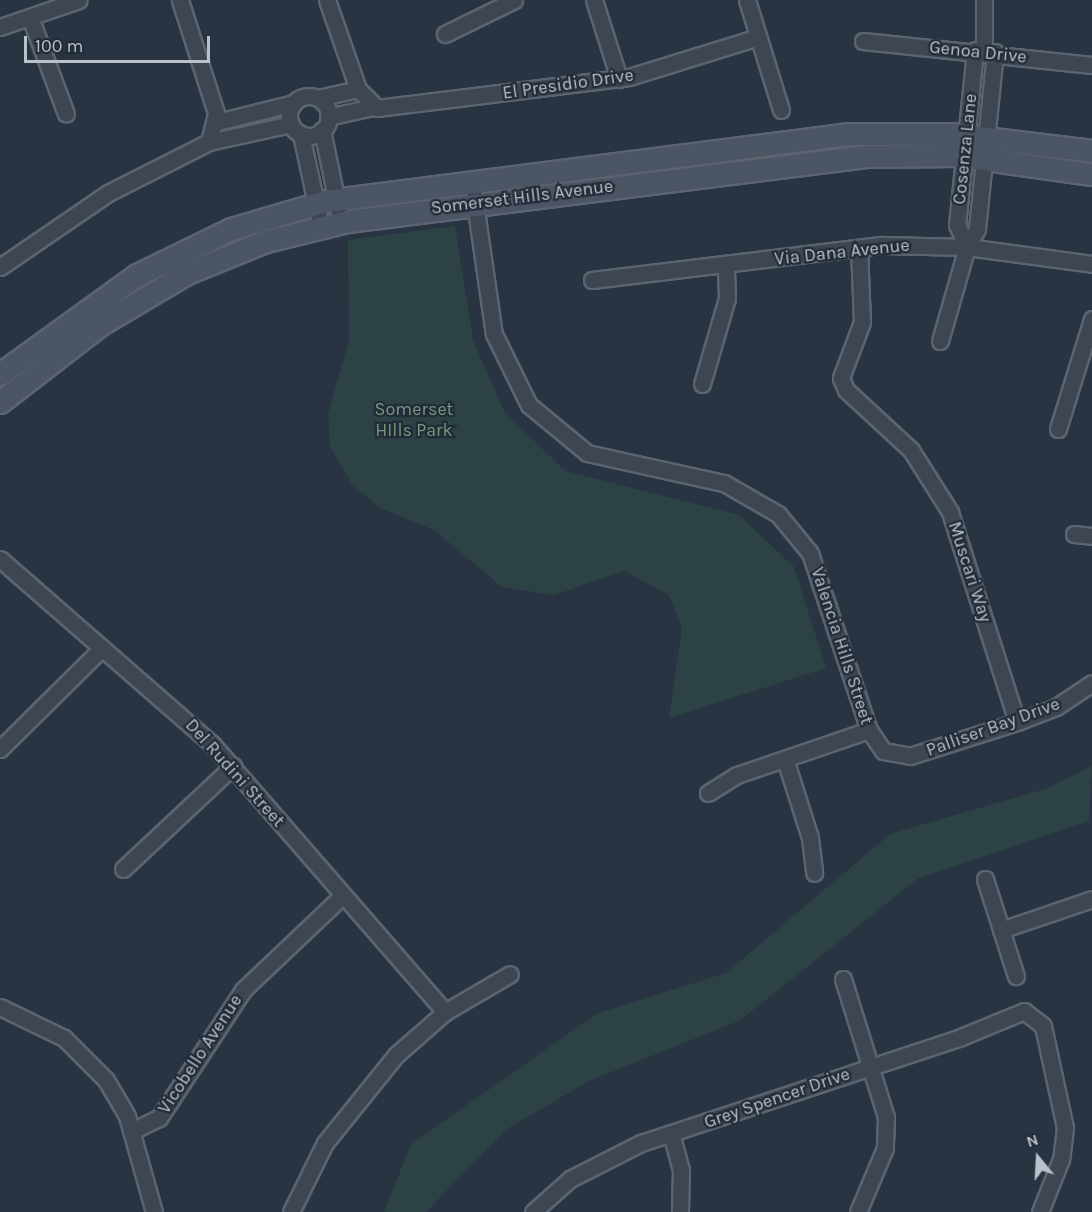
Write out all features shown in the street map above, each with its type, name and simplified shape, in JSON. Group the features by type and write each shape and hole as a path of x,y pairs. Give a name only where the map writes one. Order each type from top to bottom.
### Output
{"main road":[{"name":"Somerset Hills Avenue","path":"0,374 137,275 231,228 326,201 849,134 975,147 1092,151"},
{"name":"Somerset Hills Avenue","path":"0,402 156,290 223,256 331,224 475,203 866,156 975,147 1092,174"}],"street":[{"path":"0,27 79,0"},
{"path":"180,0 213,132"},
{"path":"327,0 365,99"},
{"path":"445,34 514,0"},
{"path":"594,0 619,79"},
{"path":"747,0 782,110"},
{"name":"Cosenza Lane","path":"940,341 967,247 977,229 975,147 985,51 984,0"},
{"path":"30,17 66,114"},
{"name":"El Presidio Drive","path":"294,103 318,98 365,99 619,79 758,37"},
{"name":"Genoa Drive","path":"863,40 985,51 1092,65"},
{"path":"318,98 325,124 326,201"},
{"name":"El Presidio Drive","path":"296,129 325,124 365,99"},
{"path":"0,267 108,193 213,132 294,103 296,129 326,201 331,224"},
{"path":"213,132 296,129"},
{"name":"Valencia Hills Street","path":"472,182 494,334 529,405 587,453 724,483 778,514 801,538 819,572 869,730 890,755"},
{"name":"Via Dana Avenue","path":"592,280 858,248 967,247 1092,264"},
{"name":"Muscari Way","path":"858,248 862,322 841,378 846,390 911,450 950,512 1017,722"},
{"path":"702,384 727,298 726,264"},
{"path":"1058,429 1092,319"},
{"path":"1074,534 1092,536"},
{"name":"Del Rudini Street","path":"0,559 101,649 189,720 233,766 342,896 445,1012"},
{"path":"2,741 101,649"},
{"name":"Palliser Bay Drive","path":"890,755 910,756 1017,722 1056,707 1092,683"},
{"path":"708,793 737,775 869,730"},
{"path":"785,759 810,838 814,873"},
{"path":"123,869 233,766"},
{"path":"985,879 1016,976"},
{"name":"Vicobello Avenue","path":"132,1131 159,1118 243,990 342,896"},
{"path":"1002,930 1092,899"},
{"path":"291,1212 342,1119 396,1054 445,1012 510,974"},
{"path":"843,979 885,1108 885,1148 858,1212"},
{"path":"0,1007 44,1025 78,1050 106,1080 132,1131 154,1212"},
{"name":"Grey Spencer Drive","path":"533,1212 594,1165 671,1133 999,1024 1019,1011 1033,1013 1043,1026 1065,1128 1061,1159 1040,1212"},
{"path":"671,1133 681,1170 680,1212"}],"green space":[{"name":"Somerset HIlls Park","path":"455,226 473,340 504,411 565,471 739,515 794,567 826,668 669,718 682,628 669,595 625,571 554,595 502,587 434,530 380,508 352,484 330,447 328,414 349,341 348,240"},
{"path":"1092,766 1089,821 917,879 739,1021 589,1081 507,1129 426,1212 384,1212 411,1144 598,1013 726,973 890,834 1045,789"}]}
